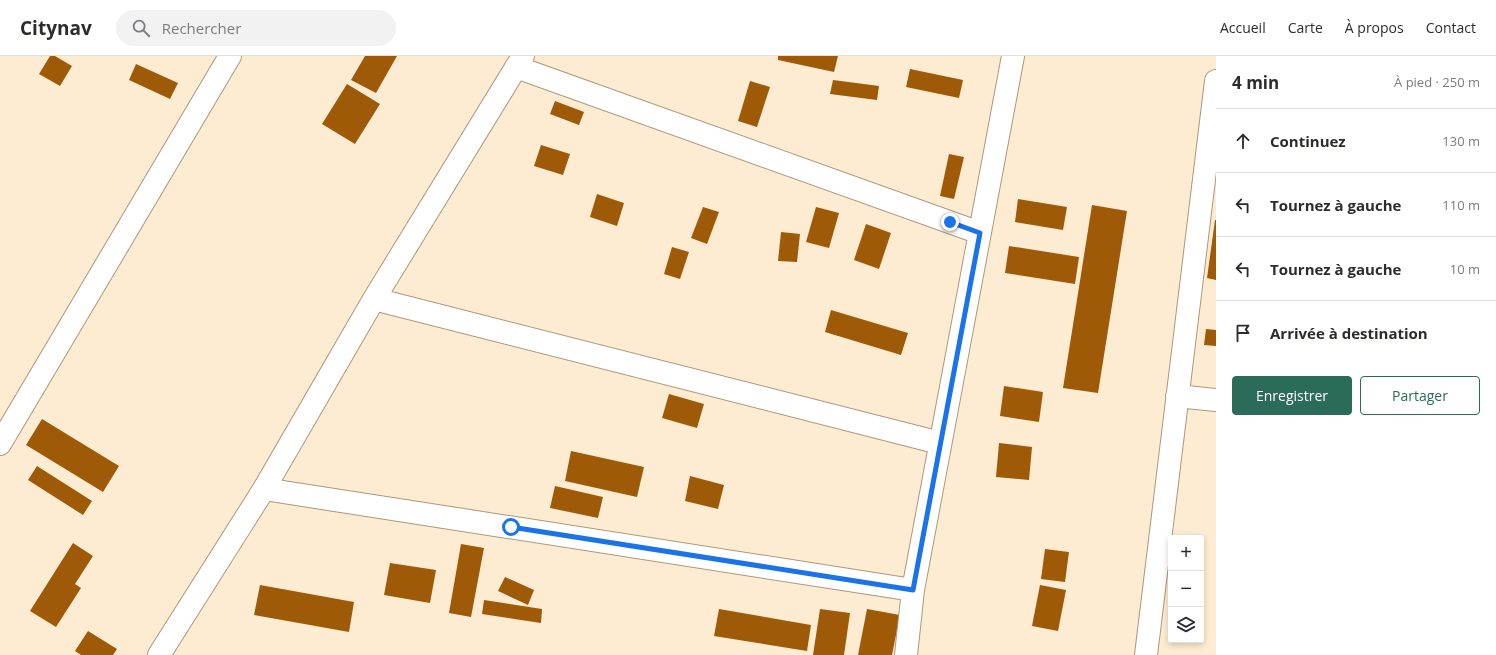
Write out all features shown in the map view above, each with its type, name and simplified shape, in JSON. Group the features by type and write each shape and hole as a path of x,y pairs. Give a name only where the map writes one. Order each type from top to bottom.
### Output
{"street":[{"path":"0,444 230,56"},
{"path":"906,655 913,590 1013,56"},
{"path":"159,655 264,489 374,299 519,62 980,233"},
{"path":"1146,655 1216,81"},
{"path":"374,299 940,443"},
{"path":"1178,396 1216,400"},
{"path":"264,489 913,590"}],"building":[{"path":"50,56 55,56 72,66 60,86 39,74"},
{"path":"365,56 397,56 376,93 351,80"},
{"path":"778,56 838,56 834,72 778,60"},
{"path":"136,64 178,83 170,99 129,80"},
{"path":"910,69 963,80 959,98 906,87"},
{"path":"833,80 879,86 877,100 830,94"},
{"path":"750,81 770,87 757,127 738,121"},
{"path":"347,84 380,104 355,144 322,124"},
{"path":"555,101 584,112 579,125 550,114"},
{"path":"541,145 570,154 563,175 534,166"},
{"path":"949,154 964,157 954,199 940,196"},
{"path":"597,194 624,203 617,226 590,217"},
{"path":"1018,199 1067,207 1063,230 1015,222"},
{"path":"1092,205 1127,211 1098,393 1063,388"},
{"path":"703,207 719,212 707,244 691,238"},
{"path":"816,207 839,213 829,248 806,242"},
{"path":"1216,220 1216,280 1207,278"},
{"path":"866,224 891,233 879,269 854,260"},
{"path":"781,232 800,234 797,262 778,261"},
{"path":"1009,246 1079,257 1075,284 1005,273"},
{"path":"672,247 689,252 680,279 664,274"},
{"path":"831,310 908,333 901,355 825,332"},
{"path":"1206,329 1216,330 1216,346 1204,345"},
{"path":"1004,386 1043,392 1039,422 1000,416"},
{"path":"669,394 704,404 697,428 662,418"},
{"path":"42,419 119,466 103,492 26,445"},
{"path":"999,443 1032,447 1029,480 996,477"},
{"path":"571,451 644,467 637,497 565,481"},
{"path":"37,466 92,501 83,515 28,480"},
{"path":"690,476 724,485 718,509 685,501"},
{"path":"555,486 603,497 598,518 550,508"},
{"path":"73,543 93,556 75,584 81,588 56,627 30,611"},
{"path":"461,544 484,548 471,617 449,613"},
{"path":"1045,549 1069,552 1065,582 1041,579"},
{"path":"390,563 436,570 430,603 384,595"},
{"path":"505,577 534,590 528,605 498,591"},
{"path":"260,585 354,602 349,632 254,615"},
{"path":"1040,585 1066,590 1058,631 1032,626"},
{"path":"484,600 542,609 541,623 482,614"},
{"path":"719,609 811,625 807,651 714,636"},
{"path":"820,609 850,613 844,655 813,655"},
{"path":"867,609 900,615 892,655 858,655"},
{"path":"88,631 117,649 113,655 81,655 75,651"}],"route":[{"path":"511,527 913,590 980,233 950,222"}]}
